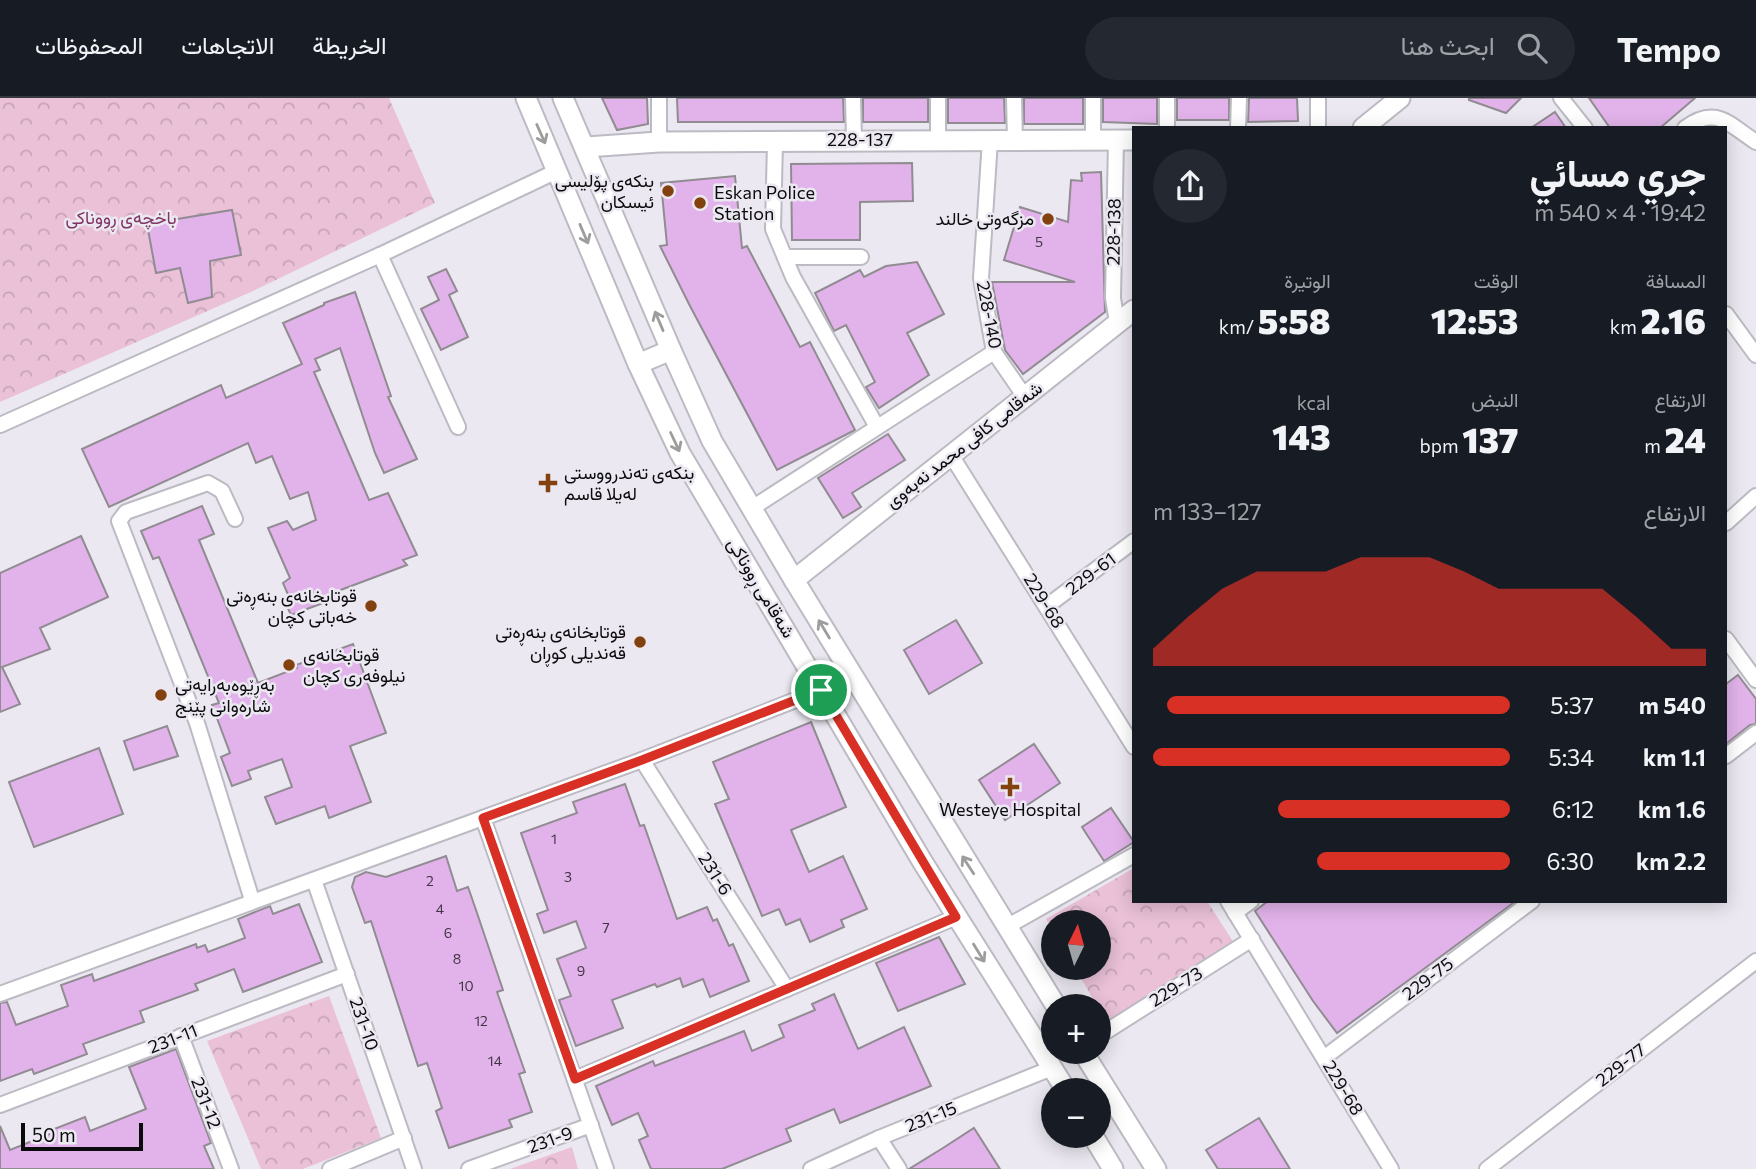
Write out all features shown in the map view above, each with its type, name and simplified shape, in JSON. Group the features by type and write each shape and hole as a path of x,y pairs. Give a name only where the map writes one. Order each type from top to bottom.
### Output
{"main road":[{"name":"شەقامی ڕووناکی","path":"526,98 638,364 680,453 956,917 1058,1078"},
{"name":"شەقامی ڕووناکی","path":"564,98 712,441 953,842 1049,994"},
{"path":"1366,126 1401,98"},
{"name":"228-137","path":"586,147 659,142 1125,140"},
{"name":"شەقامی کافی محمد نەبەوی","path":"794,580 1132,312"},
{"path":"638,364 671,350"},
{"path":"1090,1064 1156,1169"},
{"path":"1100,1148 1113,1169"}],"street":[{"path":"659,98 659,142"},
{"path":"853,98 854,141"},
{"path":"938,98 938,141"},
{"path":"1014,98 1015,140"},
{"path":"1093,98 1093,140"},
{"path":"1167,98 1167,126"},
{"path":"1238,126 1239,98"},
{"path":"1318,98 1318,126"},
{"path":"1561,98 1583,126"},
{"path":"1688,126 1698,118 1717,117 1756,142"},
{"name":"228-140","path":"990,140 981,278 994,352 1025,397"},
{"name":"228-138","path":"1117,323 1113,298 1125,140"},
{"path":"775,141 772,229 793,277 877,427"},
{"path":"0,425 380,255 557,171"},
{"path":"380,255 458,427"},
{"path":"785,257 861,257"},
{"path":"1727,315 1756,355"},
{"path":"752,508 994,352"},
{"name":"229-68","path":"951,455 1132,744"},
{"path":"235,519 222,491 208,482 126,512 119,521 197,723 252,900"},
{"path":"1727,522 1756,496"},
{"name":"229-61","path":"1047,606 1132,542"},
{"path":"1727,640 1756,680"},
{"path":"0,994 642,760 821,690"},
{"path":"1727,755 1756,733"},
{"name":"231-6","path":"642,760 787,989"},
{"path":"483,818 606,1169"},
{"path":"1008,926 1132,856"},
{"name":"231-10","path":"314,880 414,1169"},
{"name":"229-75","path":"1325,1057 1529,903"},
{"name":"229-68","path":"1231,907 1391,1169"},
{"path":"575,1079 956,917"},
{"name":"229-73","path":"1111,1028 1252,939"},
{"name":"229-77","path":"1487,1169 1756,961"},
{"name":"231-11","path":"0,1105 347,974"},
{"name":"231-12","path":"181,1036 231,1169"},
{"name":"231-15","path":"811,1169 879,1138 1052,1068"},
{"name":"231-9","path":"469,1169 591,1125"},
{"path":"330,1169 404,1138"},
{"path":"879,1138 899,1169"}],"green space":[{"name":"باخچەی ڕووناکی","path":"0,98 389,98 435,203 253,291 0,402"},
{"path":"1132,869 1132,903 1208,903 1234,943 1111,1020 1111,994 1090,994 1082,980 1111,980 1111,910 1062,910"},
{"path":"329,996 381,1138 303,1169 261,1169 207,1041"},
{"path":"572,1147 578,1169 510,1169"}],"building":[{"path":"602,98 647,98 648,124 617,130"},
{"path":"677,98 843,98 844,122 678,122"},
{"path":"863,98 928,98 928,122 863,122"},
{"path":"948,98 1004,98 1005,123 948,123"},
{"path":"1024,98 1083,98 1083,124 1024,124"},
{"path":"1103,98 1157,98 1157,124 1103,122"},
{"path":"1177,98 1229,98 1229,120 1177,120"},
{"path":"1249,98 1297,98 1298,121 1248,122"},
{"path":"1469,98 1521,98 1506,113"},
{"path":"1589,98 1695,98 1662,126 1609,126"},
{"path":"1555,112 1565,126 1534,126"},
{"path":"912,163 913,201 860,202 860,240 792,240 791,164"},
{"path":"1101,172 1105,312 1023,374 1005,350 992,282 1075,282 1004,260 1020,207 1068,222 1071,180 1082,181 1081,173"},
{"path":"735,176 742,248 747,246 800,347 810,342 855,430 777,470 660,246 667,245 661,183"},
{"path":"232,210 241,255 210,261 212,297 188,303 180,268 156,273 147,224"},
{"path":"917,262 944,314 907,333 929,375 879,408 866,387 875,382 846,325 834,331 815,293 860,270 864,277 886,266"},
{"path":"446,269 457,291 449,295 468,337 441,350 421,309 439,300 428,277"},
{"path":"355,292 391,396 388,397 417,459 384,473 340,348 315,359 320,370 314,372 369,500 388,493 417,555 403,560 407,565 330,594 331,600 291,615 285,602 290,599 283,583 290,578 268,528 287,521 293,530 316,520 308,492 290,499 272,456 256,463 248,443 109,507 82,449 221,385 226,398 302,364 283,323 324,303"},
{"path":"888,434 905,460 852,493 861,507 843,518 818,478"},
{"path":"202,506 214,534 199,540 258,683 297,668 296,665 353,644 386,733 350,746 371,802 329,818 325,806 276,824 265,797 292,787 282,759 248,771 251,779 232,786 221,757 230,753 212,705 219,703 159,557 153,559 141,531"},
{"path":"81,536 108,597 40,628 50,649 2,667 20,704 0,712 0,573"},
{"path":"956,620 982,663 929,694 904,650"},
{"path":"1738,675 1756,699 1756,724 1750,725 1727,743 1727,683"},
{"path":"811,722 846,807 791,830 809,872 843,856 867,909 841,920 844,927 810,942 800,919 786,925 779,909 762,916 715,804 729,799 713,762"},
{"path":"167,726 178,756 134,770 124,741"},
{"path":"1034,744 1060,783 1005,820 979,780"},
{"path":"99,748 123,814 34,847 9,782"},
{"path":"625,784 640,826 644,825 677,919 707,907 713,921 717,919 729,946 733,944 749,981 710,997 703,979 683,987 680,978 612,1000 623,1028 576,1046 559,1000 571,996 557,959 586,948 576,921 544,933 537,914 548,910 521,833 577,813 573,802"},
{"path":"1111,808 1132,839 1132,843 1104,861 1082,827"},
{"path":"446,856 457,891 468,887 503,990 497,992 525,1072 519,1074 532,1112 509,1120 512,1127 449,1148 436,1111 442,1108 427,1063 418,1066 371,921 365,923 352,887 355,877 366,872 386,877"},
{"path":"1265,903 1513,903 1337,1033 1255,911"},
{"path":"299,904 322,962 243,992 234,969 195,984 198,990 140,1011 144,1022 83,1044 87,1054 34,1074 32,1069 0,1081 0,1003 7,1002 16,1025 68,1006 61,985 92,974 94,981 196,944 197,948 205,945 208,952 245,938 238,919 270,906 273,914"},
{"path":"939,937 965,984 898,1011 876,963"},
{"path":"834,994 858,1049 904,1027 931,1086 840,1123 834,1109 786,1129 791,1141 722,1169 651,1169 639,1140 648,1136 638,1113 612,1125 596,1086 653,1061 655,1066 744,1031 752,1051 784,1037 779,1025 815,1010 812,1004"},
{"path":"176,1049 211,1143 204,1146 214,1169 0,1169 0,1126 10,1150 85,1117 90,1131 146,1109 129,1067"},
{"path":"1259,1118 1290,1169 1218,1169 1206,1150"},
{"path":"974,1128 1000,1169 909,1169 943,1148"}],"place":[{"name":"بنکەی پۆلیسی ئیسکان","path":"668,191"},
{"name":"Eskan Police Station","path":"700,203"},
{"name":"مزگەوتی خالند","path":"1048,219"},
{"name":"بنکەی تەندرووستی لەیلا قاسم","path":"548,483"},
{"name":"قوتابخانەی بنەڕەتی خەباتی کچان","path":"371,606"},
{"name":"قوتابخانەی بنەڕەتی قەندیلی کوڕان","path":"640,642"},
{"name":"قوتابخانەی نیلوفەری کچان","path":"289,665"},
{"name":"بەڕێوەبەرایەتی شارەوانی پێنج","path":"161,695"},
{"name":"Westeye Hospital","path":"1010,787"}],"route":[{"path":"821,690 956,917 575,1079 483,818 821,690"}]}
